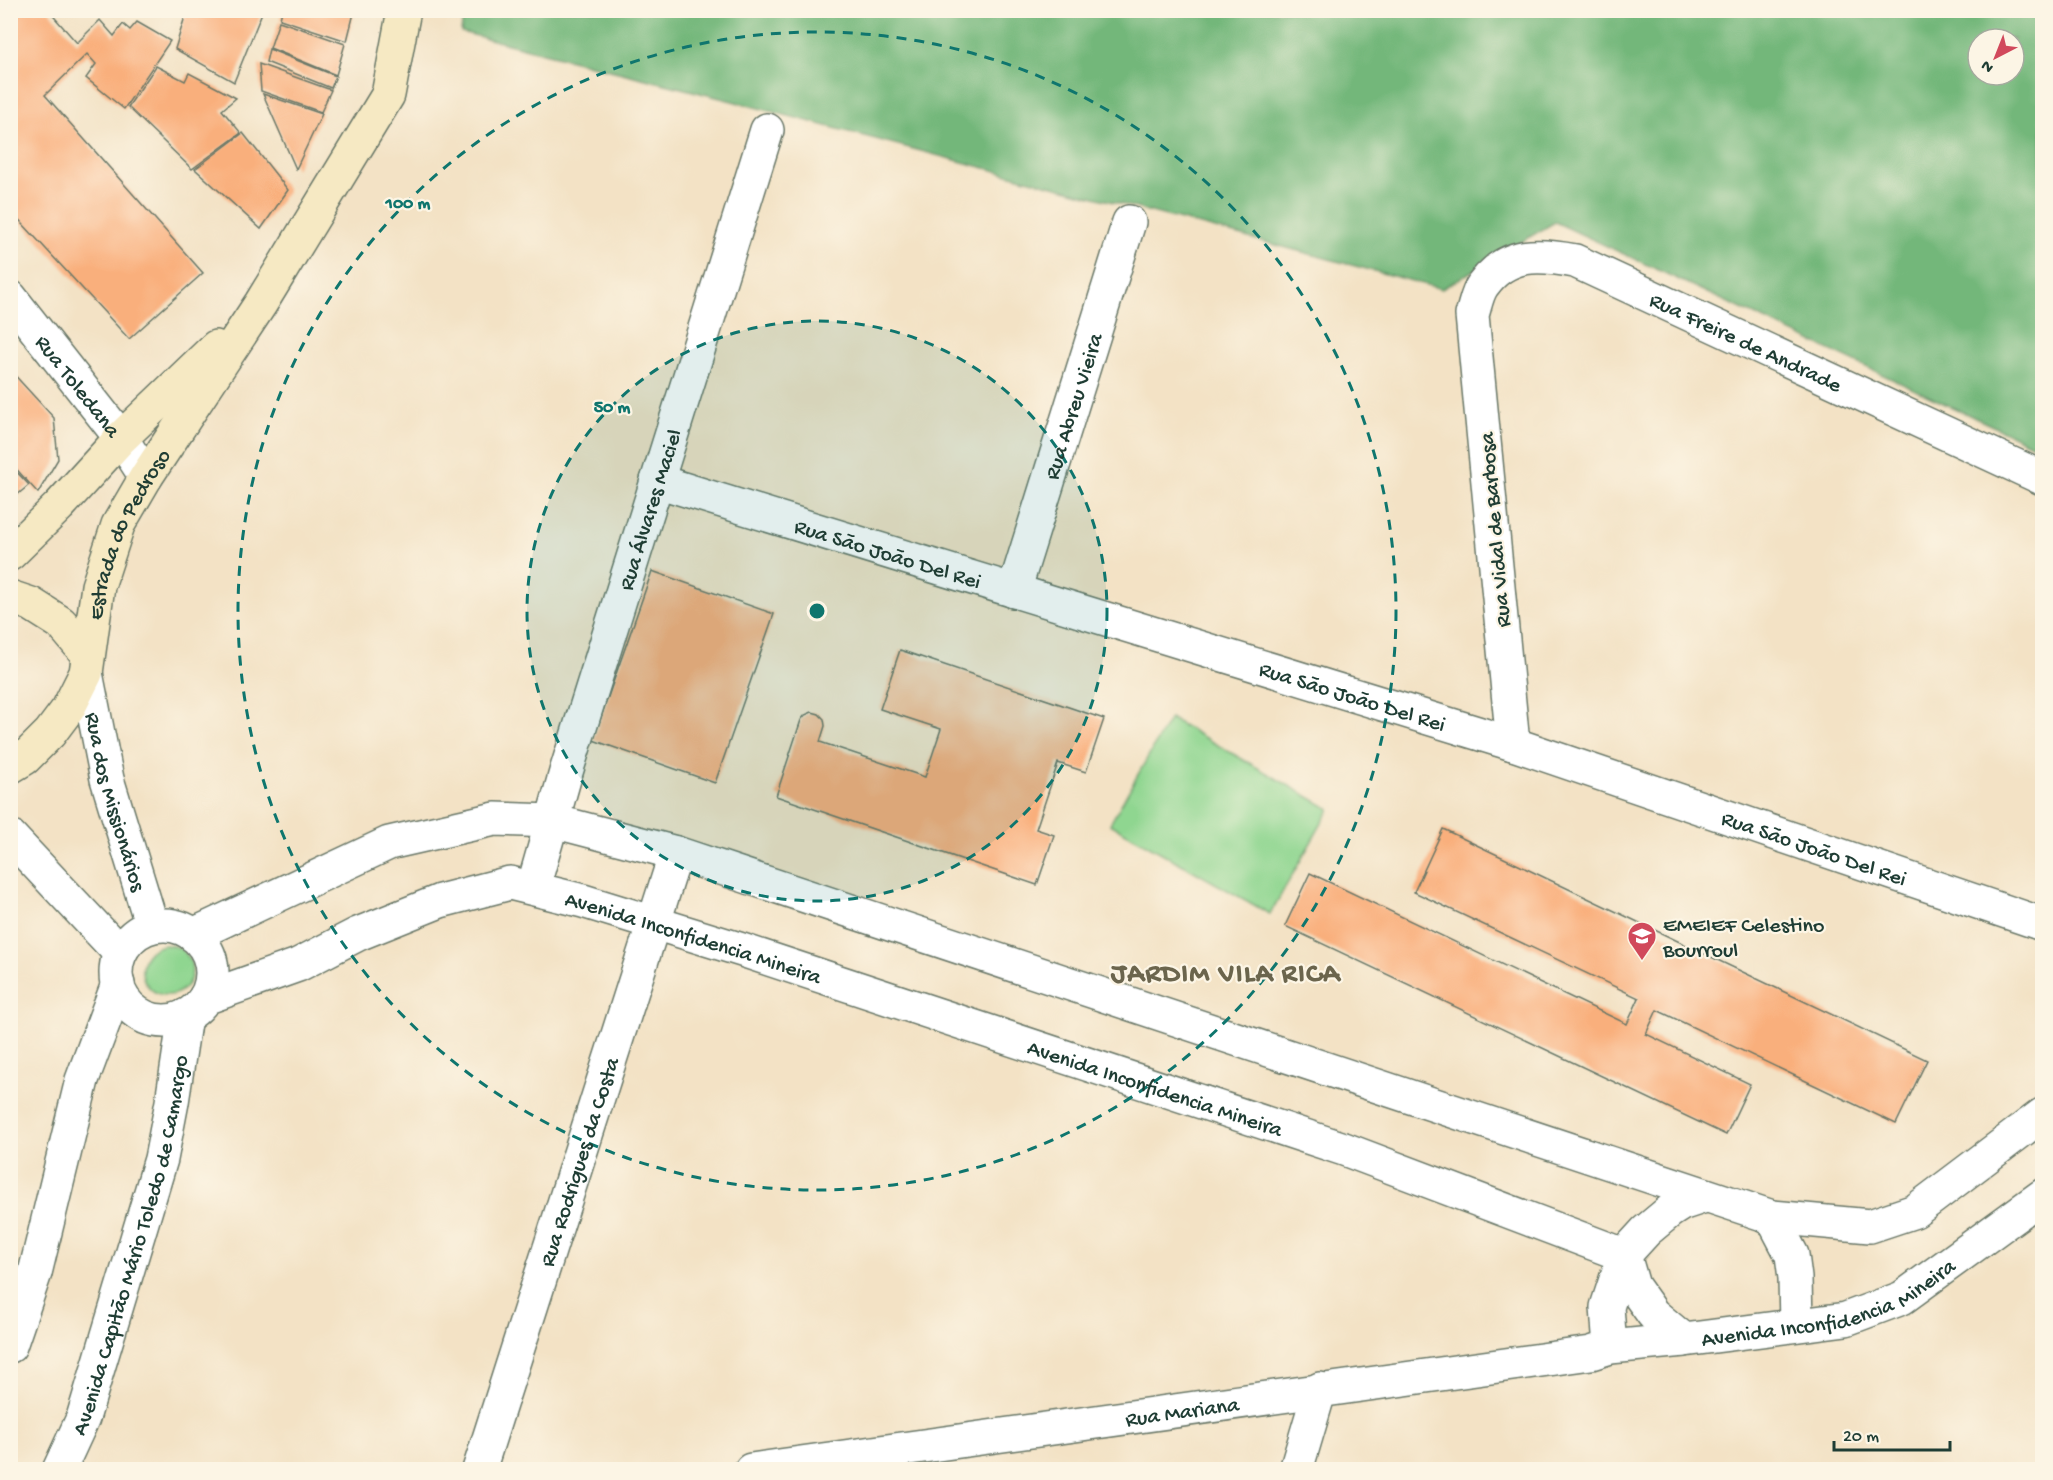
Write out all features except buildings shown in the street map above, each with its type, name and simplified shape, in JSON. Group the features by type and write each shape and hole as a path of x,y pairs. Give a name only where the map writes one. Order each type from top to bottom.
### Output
{"main road":[{"name":"Estrada do Pedroso","path":"10,767 26,758 50,733 68,709 87,664 98,585 118,525 146,477 261,303 388,95 404,10"},
{"name":"Estrada do Pedroso","path":"10,554 59,506 122,438 261,303"},
{"path":"10,597 31,604 61,623 87,664"}],"street":[{"name":"Rua Álvares Maciel","path":"533,888 566,772 767,130"},
{"name":"Rua Abreu Vieira","path":"1014,591 1129,222"},
{"name":"Rua Freire de Andrade","path":"1472,315 1482,286 1500,267 1524,256 1545,255 1575,261 2043,478"},
{"name":"Rua Toledana","path":"10,297 122,438 146,477"},
{"name":"Rua Vidal de Barbosa","path":"1472,315 1513,744"},
{"name":"Rua São João Del Rei","path":"657,482 1513,744 2043,924"},
{"name":"Rua dos Missionários","path":"87,664 107,779 152,926"},
{"path":"193,935 389,843 495,819 553,821 676,854 1772,1217 1870,1226 1915,1211 2043,1115"},
{"path":"10,836 119,968 124,1000 136,1011 152,1019 169,1020 195,1007 211,985 212,971 203,945 180,927 166,924 152,926 139,932 128,941 119,968 82,1080 35,1273 10,1346"},
{"name":"Rua Rodrigues da Costa","path":"479,1470 676,854"},
{"name":"Avenida Inconfidencia Mineira","path":"195,1007 298,965 358,934 440,901 510,883 533,888 584,901 753,953 1344,1149 1624,1255 1633,1286 1653,1314 1684,1340 1846,1319 1902,1298 2043,1196"},
{"name":"Avenida Capitão Mário Toledo de Camargo","path":"59,1470 83,1418 161,1159 195,1007"},
{"path":"1610,1347 1607,1306 1624,1255 1646,1231 1670,1211 1705,1196"},
{"path":"1772,1217 1792,1255 1796,1325"},
{"name":"Rua Mariana","path":"751,1470 1590,1353 1610,1347 1684,1340"},
{"path":"1296,1470 1320,1389"}],"green space":[{"path":"464,10 2042,11 2042,449 1555,222 1442,289 732,101 461,32"},
{"path":"1170,718 1330,809 1270,914 1110,824"},
{"path":"172,945 185,952 191,960 191,980 185,988 177,994 162,995 149,988 143,980 142,965 149,952 157,946"}],"place":[{"name":"EMEIEF Celestino Bourroul","path":"1642,962"}],"district":[{"name":"JARDIM VILA RICA","path":"1226,971"}]}
